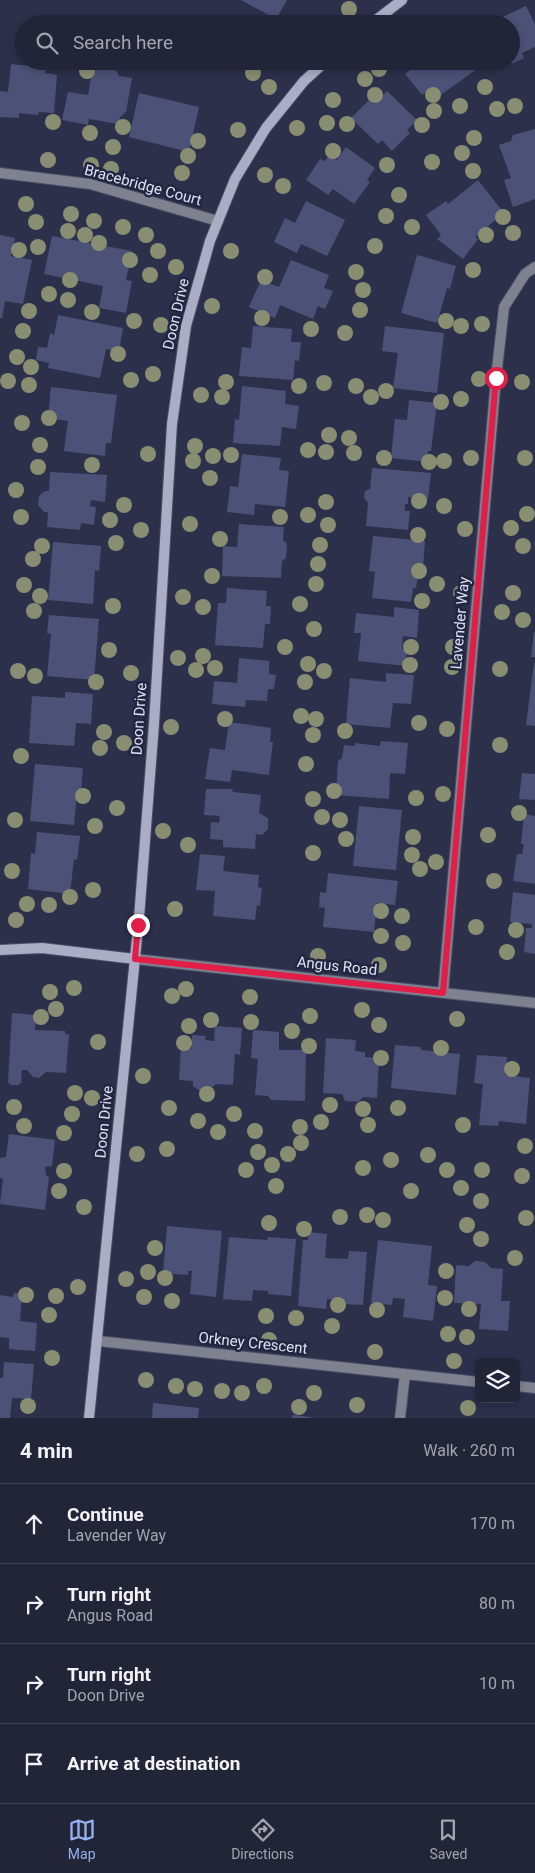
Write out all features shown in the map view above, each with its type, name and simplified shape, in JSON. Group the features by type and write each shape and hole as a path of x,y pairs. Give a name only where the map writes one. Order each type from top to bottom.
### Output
{"street":[{"path":"383,15 402,0"},
{"name":"Doon Drive","path":"89,1418 135,959 154,724 172,424 186,326 210,241 235,179 266,128 304,81 316,70"},
{"name":"Bracebridge Court","path":"0,173 90,184 218,221"},
{"name":"Lavender Way","path":"443,993 496,378 504,307 525,274 535,267"},
{"path":"0,950 42,948 135,959"},
{"name":"Angus Road","path":"135,959 535,1003"},
{"name":"Orkney Crescent","path":"98,1341 475,1382"},
{"path":"400,1418 405,1374"},
{"path":"520,1386 535,1388"}],"building":[{"path":"241,0 287,0 278,15 269,15"},
{"path":"526,6 535,24 535,47 522,53 524,58 520,60 520,15 507,15"},
{"path":"11,64 15,64 15,70 45,70 45,73 57,75 54,113 39,112 38,115 19,113 19,118 0,117 0,91 8,92"},
{"path":"97,70 116,70 119,76 132,78 126,112 120,117 118,124 89,119 88,125 62,120 68,92 88,95 92,73"},
{"path":"410,70 474,71 438,97 431,87 422,95 405,74"},
{"path":"387,91 417,120 407,130 410,133 392,151 382,140 378,144 351,118 369,100 374,104"},
{"path":"139,93 199,107 189,152 129,137"},
{"path":"535,129 535,199 513,207 504,180 511,178 499,145 511,141 513,135"},
{"path":"346,147 375,168 367,180 370,182 354,204 333,189 328,195 306,180 320,159 325,161 329,155 337,160"},
{"path":"478,180 504,213 475,237 478,239 463,259 437,239 441,235 426,215 446,201 448,204"},
{"path":"306,201 345,220 327,256 301,244 297,253 274,242 285,218 295,223"},
{"path":"0,235 15,238 11,256 32,260 23,304 5,301 2,318 0,318"},
{"path":"52,236 132,251 126,280 132,281 126,313 99,308 103,286 44,274"},
{"path":"417,255 456,266 450,289 447,288 437,323 401,313"},
{"path":"291,260 329,275 324,288 333,291 325,309 318,306 313,319 280,305 275,318 249,307 261,280 279,287"},
{"path":"58,315 123,328 119,352 106,349 100,378 48,368 49,363 36,360 38,347 47,348 50,333 54,335"},
{"path":"253,326 292,329 291,342 301,342 299,361 295,360 293,380 239,376 242,347 251,348"},
{"path":"385,326 444,333 437,393 393,388 398,353 382,351"},
{"path":"242,386 286,391 285,404 299,406 296,429 282,427 280,446 233,443 235,419 239,420"},
{"path":"51,387 117,395 111,443 106,443 105,456 64,451 68,421 48,418"},
{"path":"409,400 437,403 431,451 428,451 427,462 391,458 395,419 407,420"},
{"path":"242,454 281,458 279,470 289,471 285,507 255,504 254,515 227,512 230,486 238,487"},
{"path":"372,468 431,473 428,499 408,497 408,504 405,504 405,511 410,511 408,530 366,526 368,503 364,498 365,491 370,489"},
{"path":"50,472 107,475 105,502 91,500 90,506 96,507 94,525 81,523 80,530 47,527 48,512 44,512 38,505 39,496 45,491 49,491"},
{"path":"239,524 284,527 283,540 287,544 286,558 282,561 281,578 222,576 223,546 237,547"},
{"path":"373,536 425,541 423,568 415,566 415,575 418,575 416,588 413,588 411,602 372,598 375,572 369,571"},
{"path":"53,542 101,546 99,571 95,570 93,604 48,600"},
{"path":"227,588 267,591 266,606 271,606 270,624 265,624 263,648 215,645 218,603 226,603"},
{"path":"394,607 419,610 417,638 403,636 402,649 407,650 406,666 358,661 361,633 354,633 356,613 394,617"},
{"path":"49,615 99,619 94,680 47,676 51,634 47,633"},
{"path":"534,632 535,657 531,657"},
{"path":"239,658 269,661 269,674 276,675 274,689 268,689 267,701 246,700 245,707 212,704 214,681 237,683"},
{"path":"535,663 535,726 526,725"},
{"path":"386,673 414,675 411,704 393,703 390,728 346,724 350,678 386,682"},
{"path":"65,692 93,694 91,724 76,723 74,746 29,743 32,696 65,698"},
{"path":"229,722 271,728 270,742 273,742 269,775 232,770 230,782 205,779 210,748 225,750"},
{"path":"381,741 408,743 405,774 390,773 389,799 336,795 338,761 342,758 344,745 355,746 355,743 380,746"},
{"path":"35,764 83,768 81,792 77,792 74,825 30,821"},
{"path":"522,773 535,774 535,800 519,799"},
{"path":"206,789 232,789 233,792 261,795 259,813 268,818 268,829 262,835 256,834 255,849 223,847 223,840 210,839 211,822 219,823 220,816 204,815"},
{"path":"359,806 402,810 396,870 353,866"},
{"path":"524,814 535,816 535,884 513,881 517,854 522,854 524,844 521,844"},
{"path":"37,832 80,836 77,860 74,859 70,894 28,889 31,853 35,854"},
{"path":"200,854 225,856 223,871 259,875 258,887 262,888 260,906 257,905 255,920 213,916 215,891 196,890"},
{"path":"328,873 398,881 395,905 377,903 374,932 323,927 325,908 319,907 320,892 326,893"},
{"path":"513,892 535,895 535,954 524,952 526,928 532,928 532,924 510,922"},
{"path":"12,1013 36,1015 35,1030 65,1031 65,1034 69,1034 66,1073 46,1072 39,1078 33,1077 27,1070 22,1070 21,1083 11,1085 8,1082"},
{"path":"215,1026 242,1028 240,1055 235,1054 233,1085 216,1084 209,1091 203,1093 193,1086 193,1081 179,1080 181,1048 191,1049 192,1035 206,1036 205,1040 214,1041"},
{"path":"253,1030 279,1032 279,1050 306,1050 305,1101 271,1100 268,1096 255,1095 258,1059 251,1058"},
{"path":"326,1038 356,1040 355,1051 365,1052 365,1057 379,1058 377,1098 363,1097 358,1102 345,1101 342,1094 323,1093"},
{"path":"395,1045 421,1047 421,1050 460,1054 456,1095 391,1088"},
{"path":"477,1055 507,1057 505,1075 530,1078 526,1124 499,1121 498,1126 479,1125 483,1084 474,1083"},
{"path":"9,1134 55,1140 52,1166 45,1167 46,1175 49,1177 45,1210 0,1204 3,1180 0,1177 0,1158 6,1157"},
{"path":"167,1226 222,1231 216,1297 190,1294 192,1271 188,1271 188,1275 163,1273"},
{"path":"309,1232 327,1234 325,1258 348,1259 349,1251 367,1252 363,1305 343,1304 343,1300 327,1299 326,1309 298,1306 303,1240 308,1240"},
{"path":"229,1237 267,1240 268,1237 296,1239 291,1296 268,1294 268,1291 253,1290 252,1301 223,1299"},
{"path":"378,1240 432,1246 428,1285 437,1286 433,1321 403,1317 405,1299 393,1298 392,1305 371,1303"},
{"path":"475,1261 485,1262 491,1268 503,1269 501,1301 510,1301 508,1331 479,1329 481,1304 454,1303 456,1265 469,1266"},
{"path":"14,1293 22,1293 20,1321 37,1323 35,1351 9,1349 9,1338 0,1337 0,1295 13,1297"},
{"path":"4,1362 34,1364 31,1399 12,1398 10,1418 0,1418 0,1378 3,1378"},
{"path":"153,1403 199,1408 198,1418 152,1418"},
{"path":"293,1415 311,1417 311,1418 292,1418"}],"route":[{"path":"138,925 135,959 443,993 496,378"}]}
